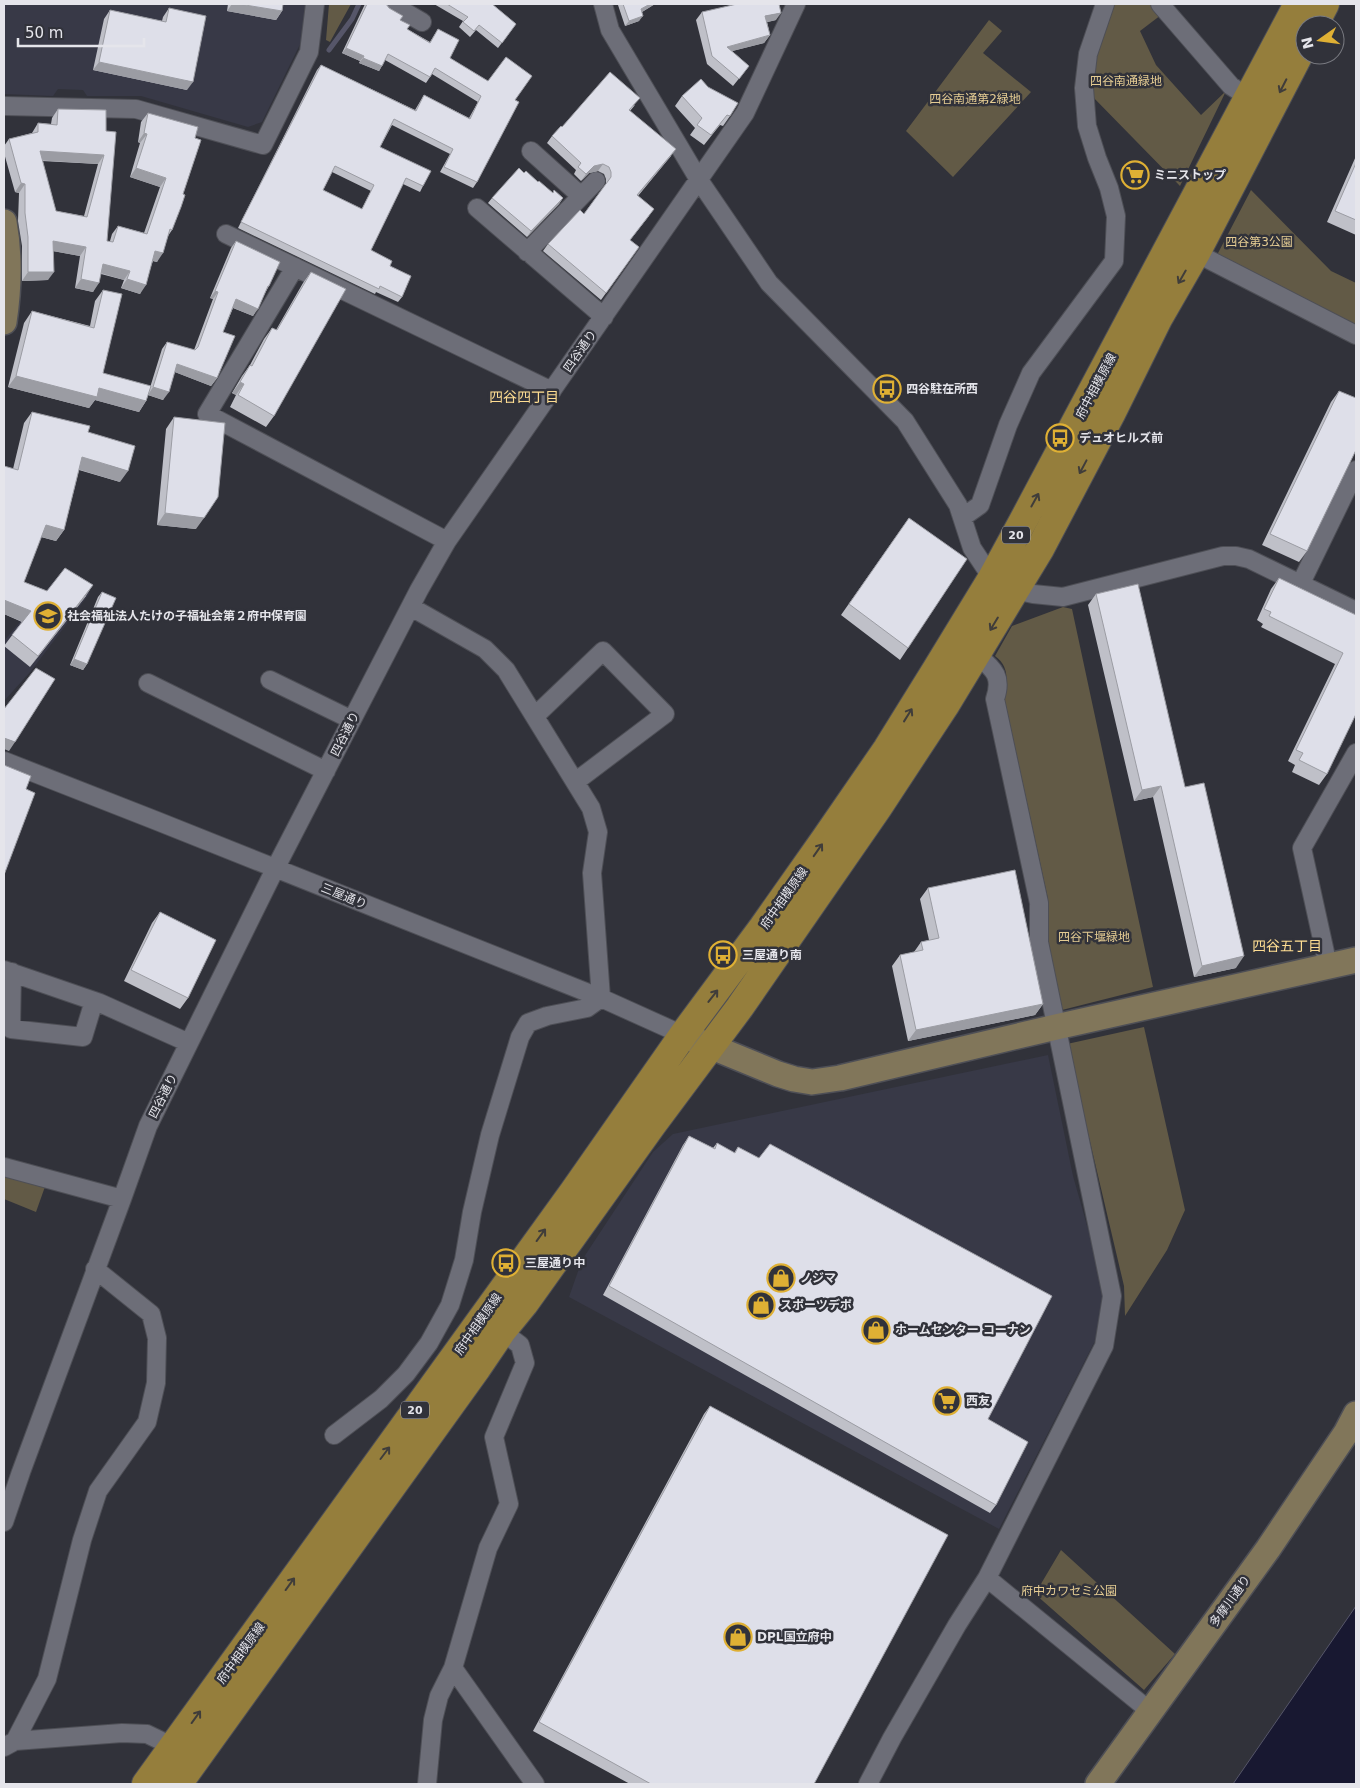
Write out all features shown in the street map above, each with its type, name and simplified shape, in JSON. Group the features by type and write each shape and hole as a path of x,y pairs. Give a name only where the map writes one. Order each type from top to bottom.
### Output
{"main road":[{"name":"府中相模原線","path":"146,1784 493,1324 683,1035 763,927 1003,584 1040,549 1102,431 1147,313 1248,97 1298,4"},
{"path":"1320,15 1326,4"},
{"name":"府中相模原線","path":"1147,313 1196,253 1295,62"},
{"name":"府中相模原線","path":"178,1784 477,1368 493,1324 524,1304 652,1125 712,1046 877,809 946,704 976,654 1003,584"}],"street":[{"path":"4,106 136,109 263,145 310,52 314,4"},
{"path":"391,4 422,22"},
{"path":"603,4 610,30 699,180 769,283 905,421 958,505 972,548 1003,584 1033,594 1064,597 1096,590 1191,563 1223,556 1236,556 1249,559 1356,610"},
{"name":"四谷通り","path":"4,1522 148,1126 275,869 352,720 447,541 745,113 796,4"},
{"path":"963,517 980,505 1008,425 1031,373 1114,260 1116,216 1109,188 1096,158 1087,126 1084,88 1088,54 1105,4"},
{"path":"1160,4 1231,86 1248,97"},
{"path":"531,151 581,196"},
{"path":"527,252 596,181"},
{"path":"477,208 604,317"},
{"path":"4,222 8,257 4,322"},
{"path":"226,234 552,391"},
{"path":"1196,253 1356,335"},
{"path":"295,267 207,414 447,541"},
{"path":"1300,584 1356,470"},
{"path":"334,1435 381,1399 406,1374 429,1343 450,1305 464,1260 472,1212 490,1135 520,1037 528,1023 547,1016 587,1008 601,998 592,873 598,832 591,808 506,670 485,649 411,607"},
{"path":"535,716 603,651 665,714 575,782"},
{"path":"868,1784 892,1738 986,1578 1104,1346 1112,1296 1039,942 1039,903 995,699 999,687 996,672 976,654"},
{"path":"270,680 352,720"},
{"path":"148,683 326,771"},
{"path":"1328,966 1302,848 1356,753"},
{"name":"三屋通り","path":"4,761 157,820 275,869 601,998 683,1035"},
{"path":"683,1035 778,1074 812,1082 863,1074 1056,1027 1356,960"},
{"path":"94,1000 83,1037 11,1029 8,971 94,1000 190,1043"},
{"path":"4,1168 122,1199"},
{"path":"9,1744 47,1679 82,1540 98,1491 147,1422 156,1383 157,1338 151,1314 95,1269"},
{"path":"427,1784 434,1720 439,1696 452,1668 488,1548 509,1504 494,1437 525,1363 520,1345 493,1324"},
{"name":"多摩川通り","path":"1098,1784 1268,1549 1346,1433 1356,1414"},
{"path":"986,1578 1151,1712"},
{"path":"452,1668 535,1784"},
{"path":"9,1744 122,1733 147,1734 174,1747"}],"shaded area":[{"path":"4,4 308,4 304,36 262,122 248,127 141,96 87,96 83,90 58,89 53,96 4,94"},
{"name":"社会福祉法人たけの子福祉会第２府中保育園","path":"59,575 90,593 31,671 4,701 4,641"},
{"path":"1048,1055 1073,1176 1105,1289 1098,1335 999,1529 569,1297 582,1260 653,1152 673,1134"},
{"path":"1356,1606 1356,1784 1233,1784"}],"green space":[{"path":"329,4 351,4 330,42 326,40"},
{"name":"四谷南通緑地","path":"1110,4 1151,4 1161,15 1140,31 1156,65 1201,115 1226,91 1180,186 1090,94 1093,53"},
{"name":"四谷南通第2緑地","path":"989,20 1002,31 983,53 1031,92 953,177 906,131"},
{"name":"四谷第3公園","path":"1251,190 1331,271 1356,283 1356,325 1217,255"},
{"name":"四谷下堰緑地","path":"1063,607 1072,609 1153,987 1062,1010 1045,939 1048,899 1004,697 1006,675 1003,665 995,656 1012,626"},
{"path":"1144,1027 1185,1210 1167,1250 1125,1316 1124,1286 1067,1044"},
{"path":"4,1170 47,1181 36,1212 4,1199"},
{"name":"府中カワセミ公園","path":"1061,1550 1175,1654 1144,1690 1035,1594"}],"building":[{"path":"239,4 283,4 282,11"},
{"path":"367,4 386,4 389,8 403,16 400,20 410,25 407,29 430,43 438,29 459,40 450,58 488,81 506,57 532,76 515,100 519,102 477,182 444,167 453,149 394,119 380,147 431,171 423,186 406,178 371,250 392,261 390,266 411,276 402,297 380,286 379,289 241,222 321,65 416,111 424,95 470,119 481,96 435,68 430,77 388,54 382,66 346,48","holes":["335,166 374,185 362,209 323,190"]},
{"path":"447,4 492,4 516,24 502,43 479,25 474,31 463,22 468,17"},
{"path":"623,4 650,4 641,9 643,16 629,21"},
{"path":"737,4 779,4 781,13 765,16 770,35 727,47 749,66 739,79 712,56 702,12"},
{"path":"169,8 206,16 193,82 99,62 110,10 166,22"},
{"path":"610,72 640,98 629,110 676,149 637,195 654,209 630,240 639,247 606,293 548,244 580,210 584,214 611,177 609,167 603,164 594,166 586,174 578,167 581,163 552,136"},
{"path":"701,79 708,87 738,103 730,116 727,115 711,135 697,125 702,118 682,96"},
{"path":"58,109 106,110 106,131 116,132 107,241 113,242 118,226 147,234 166,178 136,168 147,134 144,133 148,113 198,127 195,138 201,140 183,194 185,195 172,230 170,229 163,253 155,251 146,285 127,279 130,271 103,264 99,283 81,279 86,247 53,241 54,272 28,272 25,184 21,183 9,139 38,132 38,123 57,125","holes":["40,151 104,155 87,217 56,211"]},
{"path":"1356,163 1356,220 1335,211"},
{"path":"519,168 524,173 526,171 553,193 554,190 563,198 531,231 492,198"},
{"path":"236,241 280,262 258,309 236,299 223,332 235,336 217,378 177,364 169,392 153,387 167,342 195,350 198,347 218,292 215,291"},
{"path":"311,272 346,289 274,416 238,395 244,384 240,382 250,365 252,366 272,328 277,330"},
{"path":"103,290 122,294 103,373 151,386 146,401 99,388 97,397 16,376 32,311 94,328"},
{"path":"1339,391 1356,398 1356,450 1307,551 1270,534"},
{"path":"32,412 90,426 88,432 135,446 128,471 82,457 64,530 46,525 24,582 47,591 65,568 93,585 38,656 12,635 31,611 4,600 4,466 18,470"},
{"path":"174,417 225,423 218,497 204,518 165,513"},
{"path":"909,518 967,559 908,648 849,604"},
{"path":"1279,578 1356,615 1356,714 1327,774 1299,760 1303,753 1296,750 1343,653 1269,616 1271,612 1264,609"},
{"path":"1138,584 1185,787 1204,783 1244,956 1202,966 1161,786 1142,790 1096,594"},
{"path":"102,592 116,598 87,664 74,659"},
{"path":"36,668 55,679 15,742 4,738 4,709"},
{"path":"4,765 31,776 26,789 35,793 4,875"},
{"path":"1015,870 1043,1004 916,1030 900,955 923,950 921,942 939,938 928,888"},
{"path":"160,912 216,940 188,998 131,970"},
{"path":"689,1136 715,1149 717,1143 735,1153 738,1147 759,1158 770,1144 1052,1296 988,1419 1028,1442 996,1505 609,1286"},
{"name":"DPL国立府中","path":"710,1406 948,1535 814,1784 651,1784 539,1722"}],"waterway":[{"path":"329,50 352,19 359,4"}],"place":[{"name":"ミニストップ","path":"1135,175"},
{"name":"四谷駐在所西","path":"887,389"},
{"name":"デュオヒルズ前","path":"1060,438"},
{"name":"社会福祉法人たけの子福祉会第２府中保育園","path":"48,616"},
{"name":"三屋通り南","path":"723,955"},
{"name":"三屋通り中","path":"506,1263"},
{"name":"ノジマ","path":"781,1278"},
{"name":"スポーツデポ","path":"761,1305"},
{"name":"ホームセンター コーナン","path":"876,1330"},
{"name":"西友","path":"947,1401"},
{"name":"DPL国立府中","path":"738,1637"}],"district":[{"name":"四谷四丁目","path":"524,397"},
{"name":"四谷五丁目","path":"1287,946"}]}
